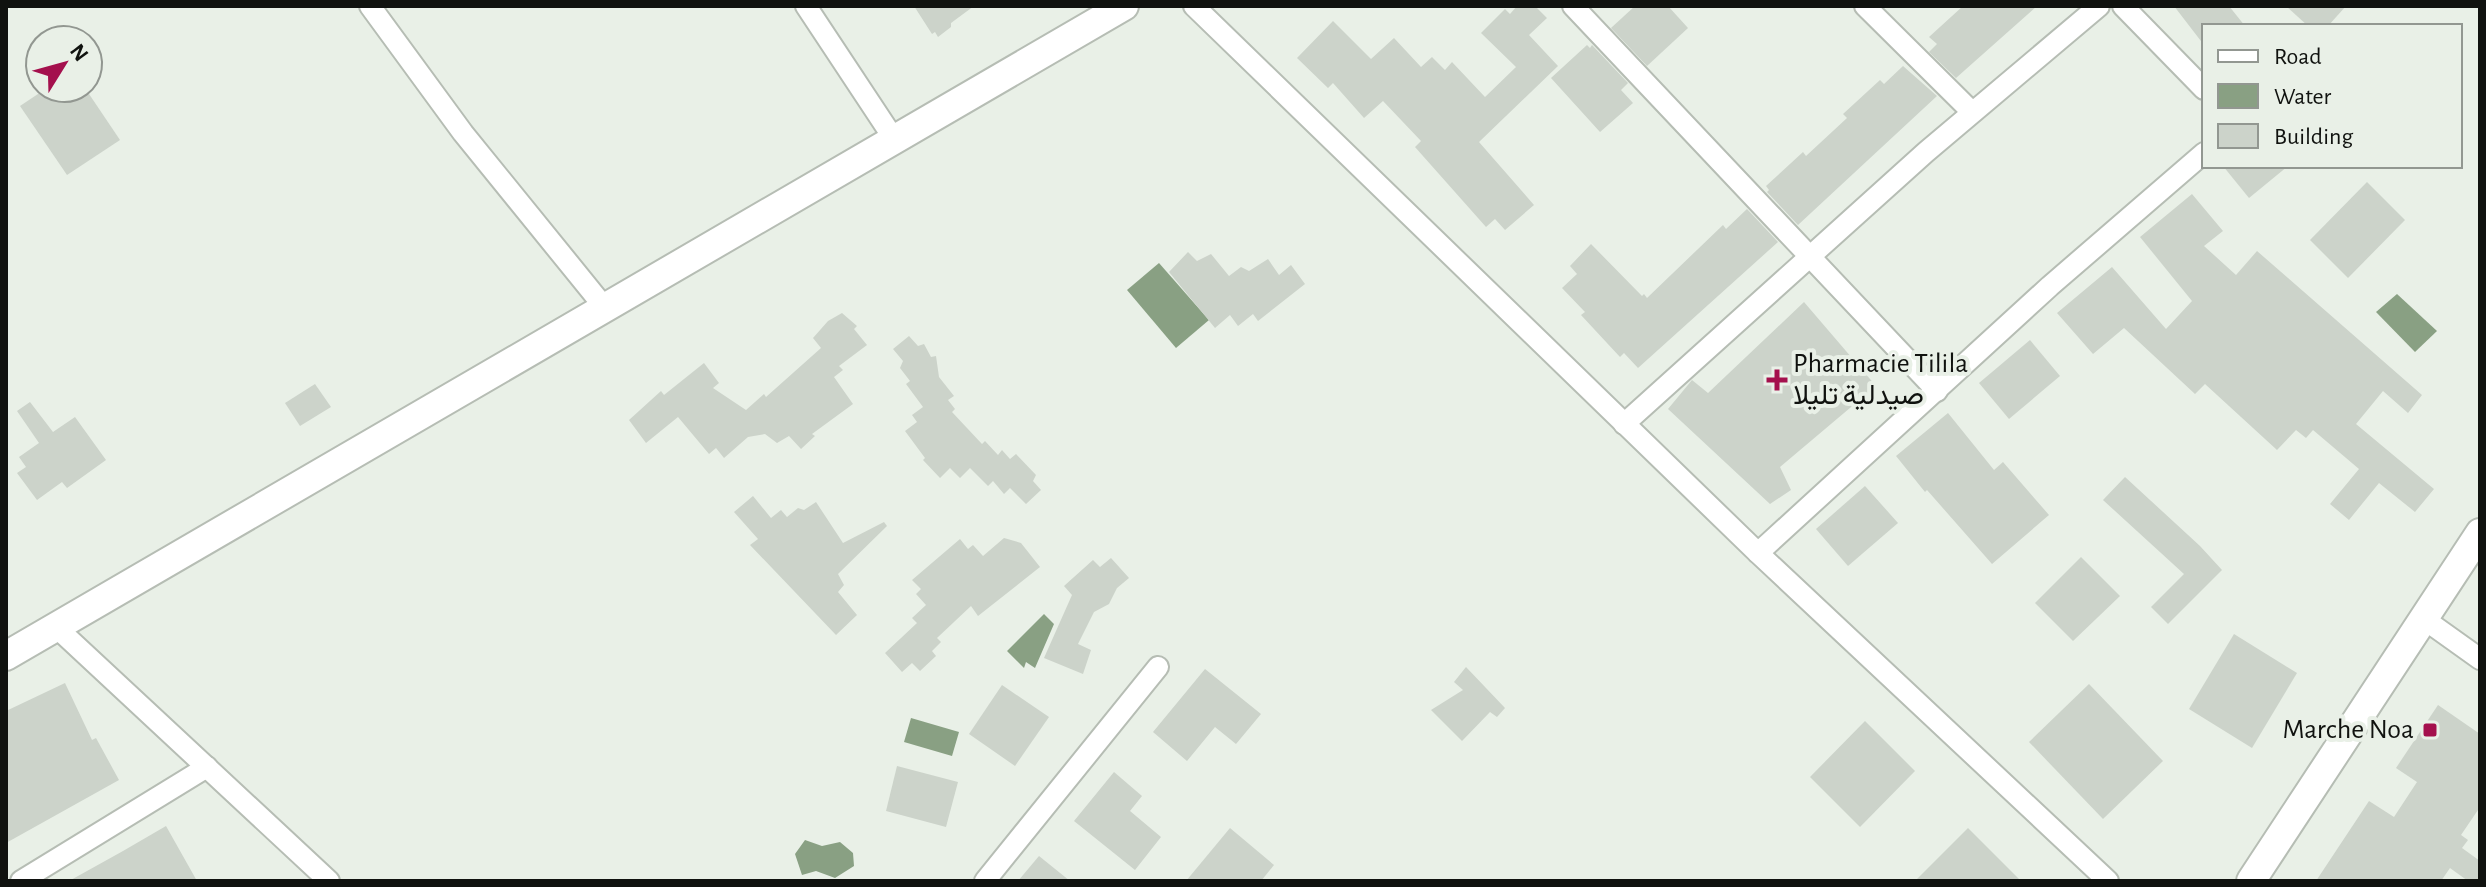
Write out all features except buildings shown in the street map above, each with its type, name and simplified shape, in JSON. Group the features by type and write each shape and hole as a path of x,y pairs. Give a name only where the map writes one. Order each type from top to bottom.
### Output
{"street":[{"path":"370,6 463,133 605,308"},
{"path":"806,6 894,139"},
{"path":"6,656 1124,6"},
{"path":"1194,6 1758,553 2108,881"},
{"path":"1573,6 1937,391"},
{"path":"1865,6 1972,112"},
{"path":"1624,424 1972,112 2099,6"},
{"path":"2123,6 2202,87"},
{"path":"1758,553 2050,286 2202,155"},
{"path":"2251,881 2480,533"},
{"path":"2424,619 2480,659"},
{"path":"56,627 329,881"},
{"path":"985,881 1158,667"},
{"path":"21,881 207,767"}],"water":[{"path":"1159,263 1209,320 1176,348 1127,290"},
{"path":"2397,294 2437,331 2415,352 2376,312"},
{"path":"1044,614 1054,624 1035,668 1026,662 1024,668 1007,651"},
{"path":"911,718 959,732 952,756 904,742"},
{"path":"805,840 822,846 840,842 853,853 854,866 835,878 816,871 802,875 795,854"}],"place":[{"name":"Pharmacie Tilila صيدلية تليلا","path":"1777,380"},
{"name":"Marche Noa","path":"2430,730"}]}
